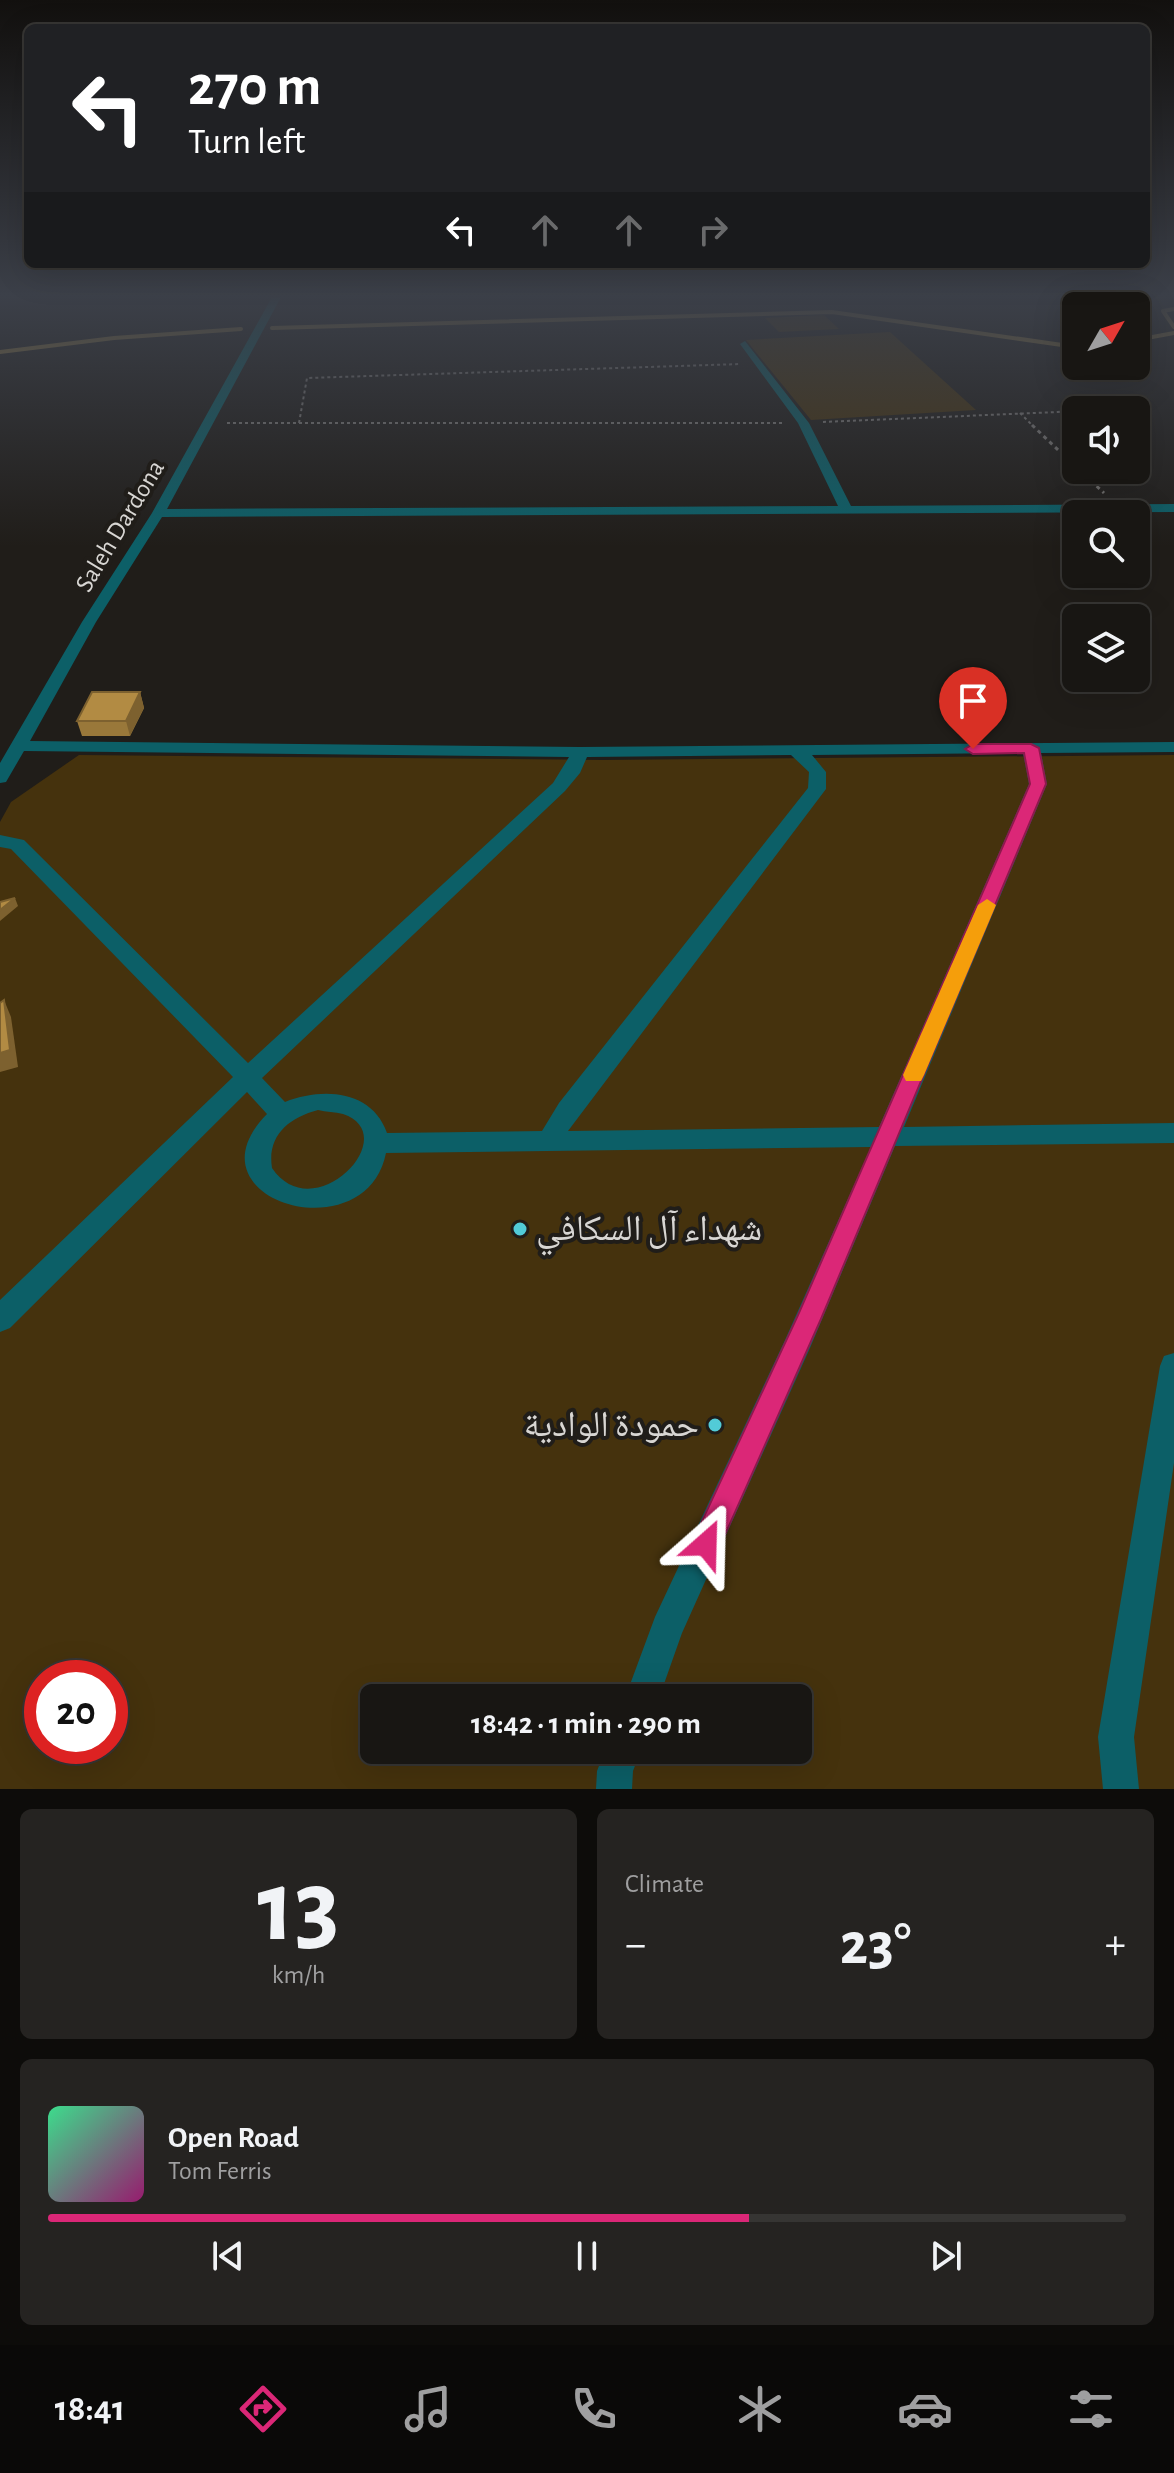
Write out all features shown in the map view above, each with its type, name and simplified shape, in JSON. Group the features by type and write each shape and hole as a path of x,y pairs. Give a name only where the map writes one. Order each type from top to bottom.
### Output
{"street":[{"name":"Saleh Dardona","path":"0,778 89,622 158,513 231,380"},
{"path":"772,380 803,423 846,509"},
{"path":"158,513 1062,508"},
{"path":"1150,508 1174,508"},
{"path":"18,746 580,752 1174,747"},
{"path":"647,1684 667,1629 796,1348 1038,784 1031,748"},
{"path":"550,1140 567,1110 817,789 821,778 818,770 796,751"},
{"path":"0,1319 248,1076 549,797 571,773 580,752"},
{"path":"0,841 17,844 248,1076 282,1115"},
{"path":"318,1101 354,1106 376,1128 379,1143 375,1159 365,1174 349,1187 319,1197 288,1196 272,1187 261,1175 257,1159 263,1135 282,1115 318,1101"},
{"path":"379,1143 1174,1133"},
{"path":"1121,1789 1116,1737 1174,1366"},
{"path":"614,1789 620,1764"}],"path":[{"path":"299,423 307,380"},
{"path":"208,423 803,423 1062,409"},
{"path":"1020,413 1062,453"},
{"path":"1094,484 1111,500"}],"shaded area":[{"path":"779,380 943,380 976,410 811,420"},
{"path":"79,755 603,760 1174,755 1174,1789 0,1789 0,822 11,802"}],"building":[{"path":"92,692 140,692 126,721 77,721"},
{"path":"15,898 0,910 0,902"},
{"path":"4,1000 10,1050 0,1053 0,1003"}],"slow traffic":[{"path":"914,1075 987,905"}],"place":[{"name":"شهداء آل السكافي","path":"520,1229"},
{"name":"حمودة الوادية","path":"715,1425"}],"route":[{"path":"706,1544 809,1319 1038,784 1031,748 973,749"}]}
